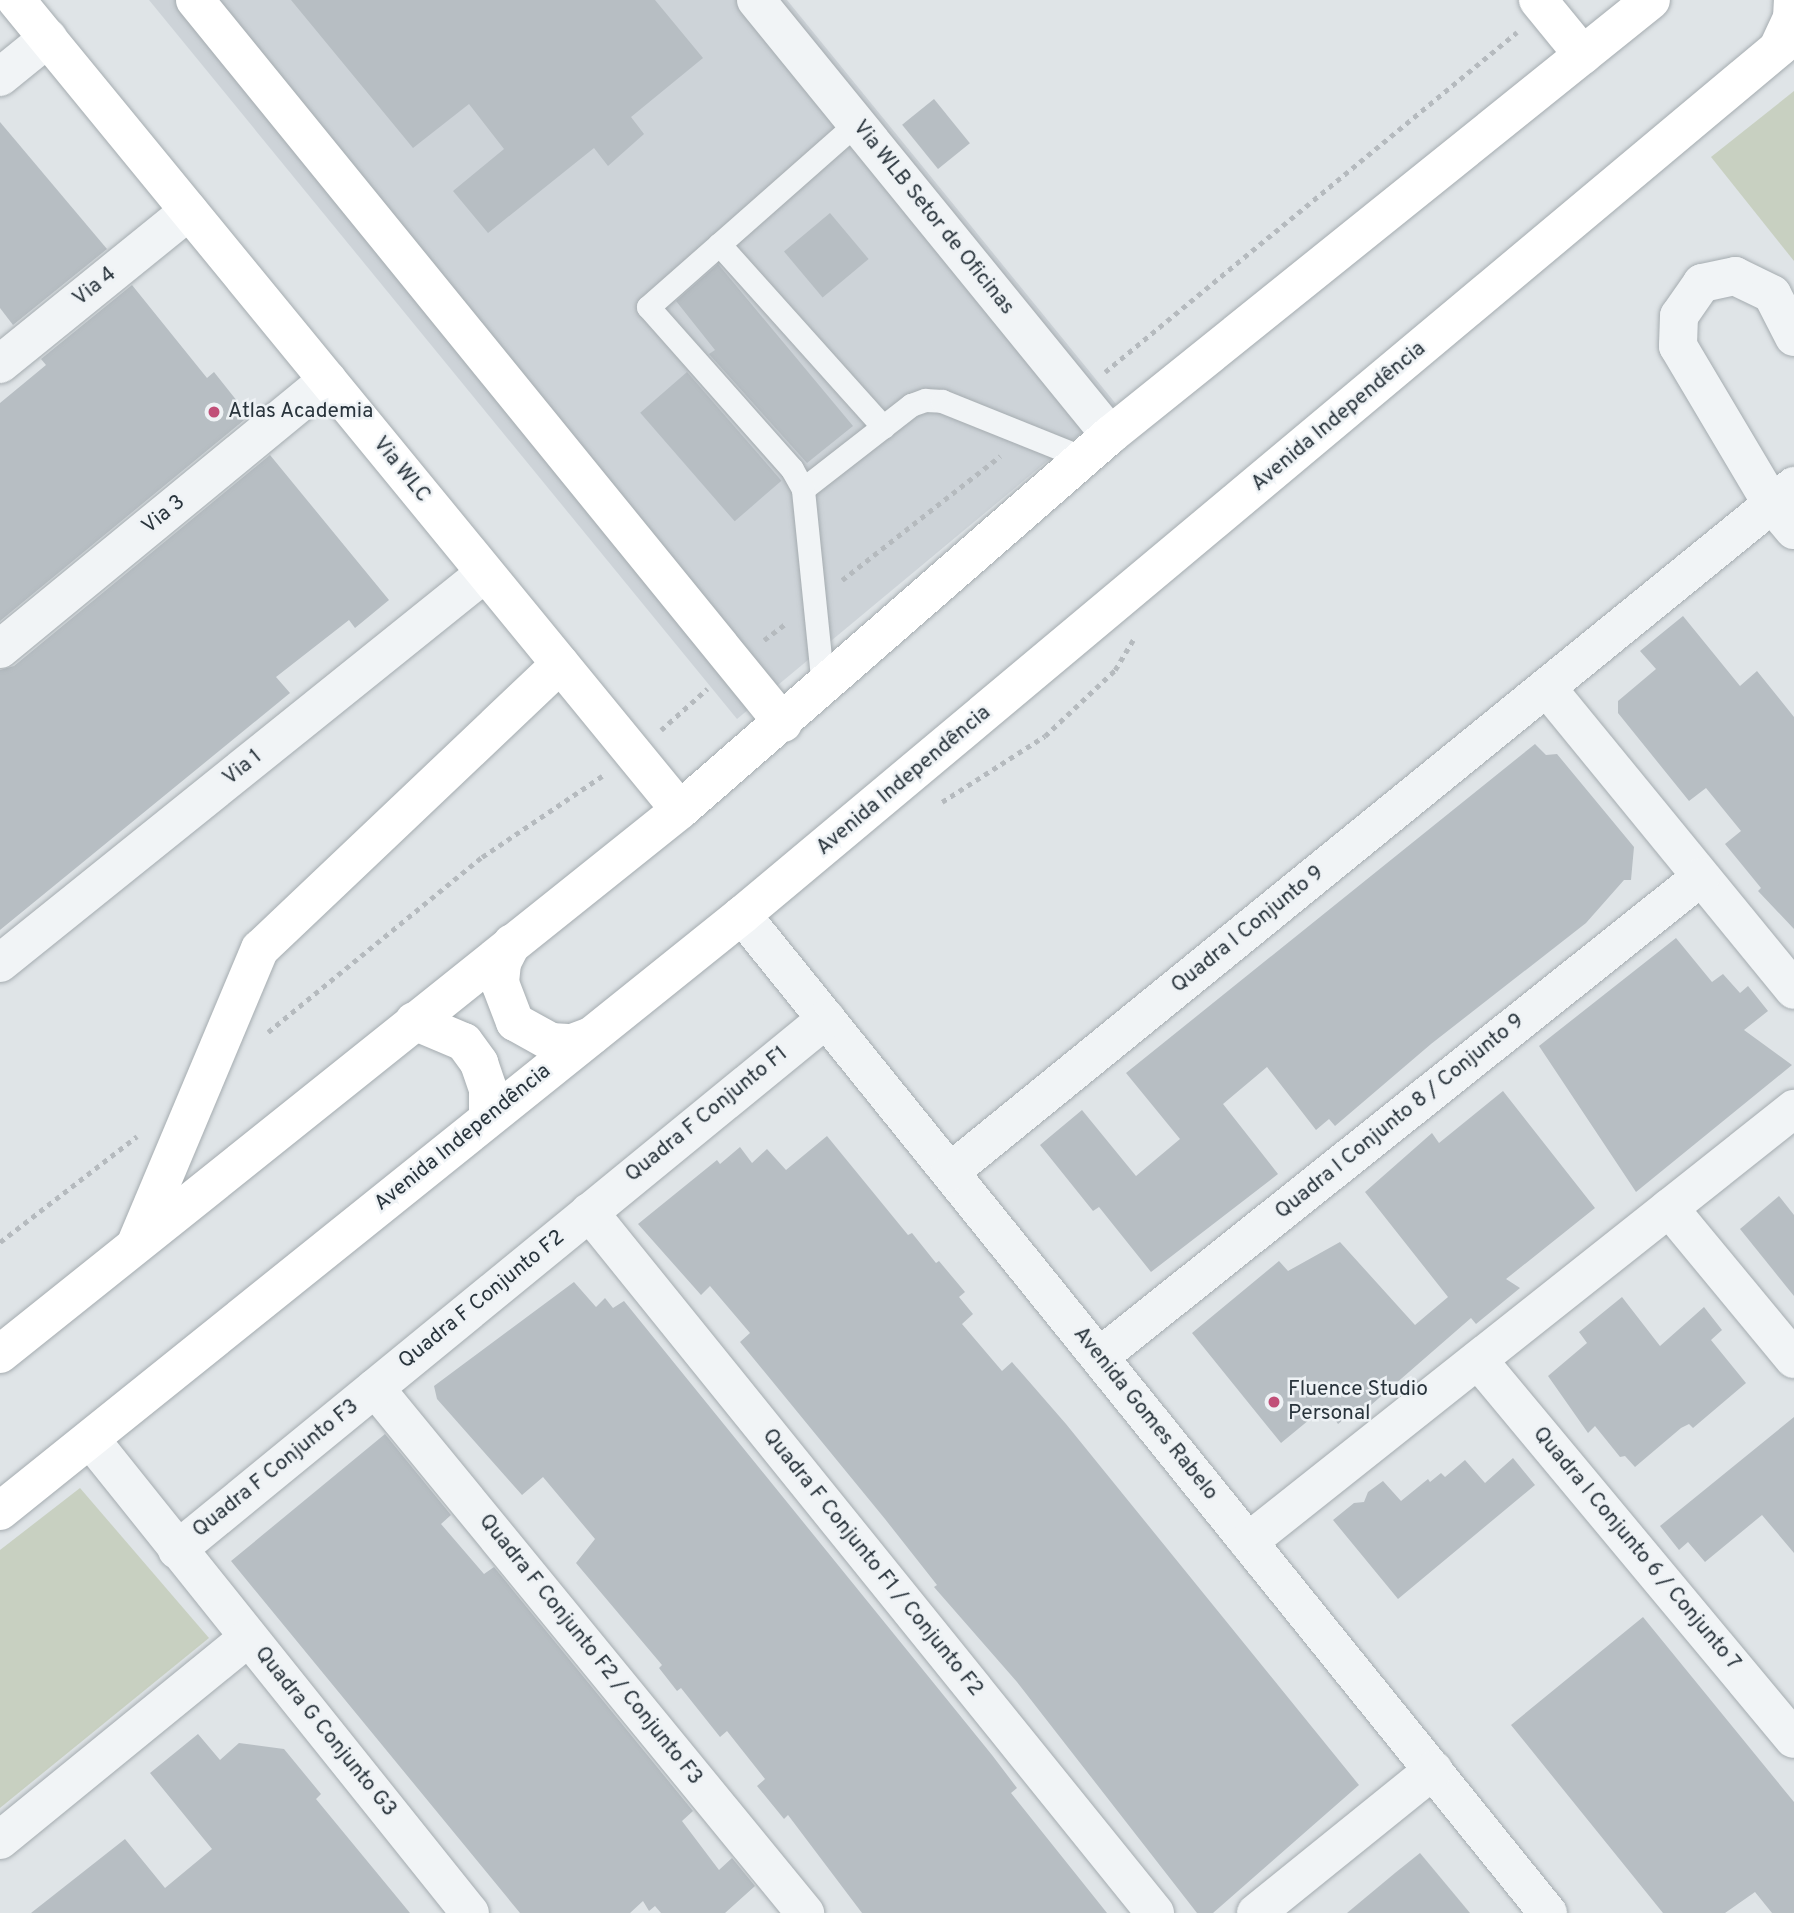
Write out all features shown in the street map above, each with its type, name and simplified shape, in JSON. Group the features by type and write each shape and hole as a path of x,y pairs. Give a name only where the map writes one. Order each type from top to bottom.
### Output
{"main road":[{"name":"Via WLC","path":"16,0 680,810"},
{"path":"195,0 783,723"},
{"path":"0,1353 680,810 783,723 1097,446 1651,0"},
{"path":"1786,41 1793,0"},
{"path":"1542,4 1583,55"},
{"name":"Avenida Independência","path":"0,1511 488,1116 743,915 1786,41"},
{"path":"137,1241 260,949 560,664"},
{"path":"512,943 502,962 500,983 515,1022 551,1042 572,1042 592,1036"},
{"path":"414,1021 464,1042 480,1063 488,1089 488,1116"}],"street":[{"name":"Via WLB Setor de Oficinas","path":"756,0 1077,395 1097,446"},
{"path":"0,77 48,38"},
{"name":"Via 4","path":"0,364 189,211"},
{"path":"1787,507 1678,346 1679,316 1702,283 1735,275 1772,294 1794,337"},
{"name":"Via 3","path":"0,649 328,380"},
{"name":"Quadra I Conjunto 9","path":"950,1172 1547,688 1787,507"},
{"name":"Via 1","path":"0,963 485,573"},
{"path":"1547,688 1794,990"},
{"name":"Quadra I Conjunto 8 / Conjunto 9","path":"1099,1357 1702,877"},
{"name":"Avenida Gomes Rabelo","path":"743,915 1548,1913"},
{"name":"Quadra F Conjunto F1","path":"589,1212 825,1019"},
{"path":"1248,1542 1794,1109"},
{"path":"1669,1208 1794,1359"},
{"name":"Quadra F Conjunto F2","path":"375,1388 589,1212"},
{"name":"Quadra F Conjunto F1 / Conjunto F2","path":"589,1212 1155,1913"},
{"name":"Quadra I Conjunto 6 / Conjunto 7","path":"1478,1360 1794,1739"},
{"name":"Quadra F Conjunto F3","path":"177,1549 375,1388"},
{"name":"Quadra F Conjunto F2 / Conjunto F3","path":"375,1388 805,1913"},
{"path":"91,1440 248,1638"},
{"name":"Quadra G Conjunto G3","path":"0,1840 248,1638 470,1913"},
{"path":"1256,1913 1433,1770"}],"lane":[{"path":"823,687 803,489 792,469 648,307 856,123"},
{"path":"719,244 883,427"},
{"path":"803,489 911,405 942,401 1025,436 1097,446"}],"path":[{"path":"1077,395 1542,4"},
{"path":"257,1041 482,857 634,754 735,663 1025,436"},
{"path":"0,1241 139,1135"}],"shaded area":[{"path":"149,0 787,0 1116,404 737,719"}],"green space":[{"path":"1794,91 1794,261 1711,157"},
{"path":"80,1488 209,1638 0,1808 0,1550"}],"building":[{"path":"291,0 655,0 703,58 631,117 644,134 608,166 594,148 488,233 453,191 504,149 469,104 413,148"},
{"path":"934,99 970,143 938,169 902,125"},
{"path":"0,122 107,249 13,325 0,308"},
{"path":"830,213 869,259 823,298 784,252"},
{"path":"718,264 853,426 807,463 709,354 715,350 676,301"},
{"path":"132,285 207,378 214,372 249,416 0,621 0,403 46,365 41,359"},
{"path":"687,372 781,481 735,521 640,413"},
{"path":"270,455 389,600 355,628 349,620 276,677 290,693 0,930 0,670 14,666"},
{"path":"1683,616 1740,686 1757,671 1794,717 1794,929 1758,891 1761,888 1725,844 1741,831 1706,788 1689,801 1618,713 1618,701 1656,669 1640,651"},
{"path":"1535,744 1546,755 1557,754 1634,847 1631,880 1624,880 1586,923 1431,1044 1335,1126 1329,1119 1316,1130 1267,1067 1223,1104 1278,1174 1151,1272 1099,1207 1093,1211 1040,1145 1082,1110 1136,1176 1180,1139 1126,1073"},
{"path":"1676,938 1712,982 1723,974 1740,993 1748,986 1768,1011 1744,1030 1792,1065 1636,1192 1539,1046"},
{"path":"1503,1091 1595,1208 1506,1279 1520,1288 1476,1324 1471,1318 1363,1412 1359,1407 1338,1424 1326,1406 1281,1443 1192,1333 1279,1261 1288,1271 1340,1242 1415,1325 1448,1297 1365,1192 1432,1133 1439,1143"},
{"path":"827,1136 908,1235 912,1233 936,1263 939,1261 965,1292 959,1297 973,1314 962,1324 1002,1371 1012,1362 1066,1424 1359,1785 1213,1913 1197,1913 1017,1682 934,1587 937,1585 885,1519 740,1342 750,1333 710,1286 701,1295 638,1224 717,1160 720,1164 740,1147 752,1163 767,1149 786,1170"},
{"path":"1779,1196 1794,1215 1794,1296 1740,1229"},
{"path":"574,1282 596,1307 605,1298 613,1308 624,1301 992,1755 1017,1788 1011,1793 1107,1913 862,1913 788,1815 784,1819 757,1786 765,1779 727,1731 720,1737 681,1688 677,1691 659,1668 662,1665 576,1563 595,1539 543,1477 522,1495 437,1399 434,1386"},
{"path":"1622,1297 1660,1346 1704,1307 1722,1330 1711,1340 1746,1383 1693,1428 1689,1424 1681,1428 1635,1467 1625,1456 1620,1457 1595,1426 1588,1433 1548,1376 1587,1343 1579,1332"},
{"path":"1794,1417 1794,1553 1762,1515 1705,1562 1688,1542 1679,1550 1660,1526"},
{"path":"385,1434 451,1515 441,1524 484,1574 494,1567 693,1811 682,1821 719,1870 732,1858 755,1886 725,1913 661,1913 655,1906 649,1911 643,1901 630,1913 520,1913 231,1561"},
{"path":"1513,1458 1535,1485 1398,1599 1333,1520 1354,1503 1364,1502 1368,1492 1383,1481 1401,1501 1428,1479 1430,1482 1441,1473 1445,1477 1465,1460 1485,1483"},
{"path":"1643,1617 1794,1802 1794,1913 1772,1913 1755,1892 1725,1913 1663,1913 1511,1725"},
{"path":"198,1734 220,1760 239,1743 284,1749 321,1794 316,1799 410,1913 31,1913 125,1839 165,1888 212,1849 150,1773"},
{"path":"1420,1853 1470,1913 1347,1913 1395,1873"}],"place":[{"name":"Atlas Academia","path":"214,412"},
{"name":"Fluence Studio Personal","path":"1274,1402"}]}
